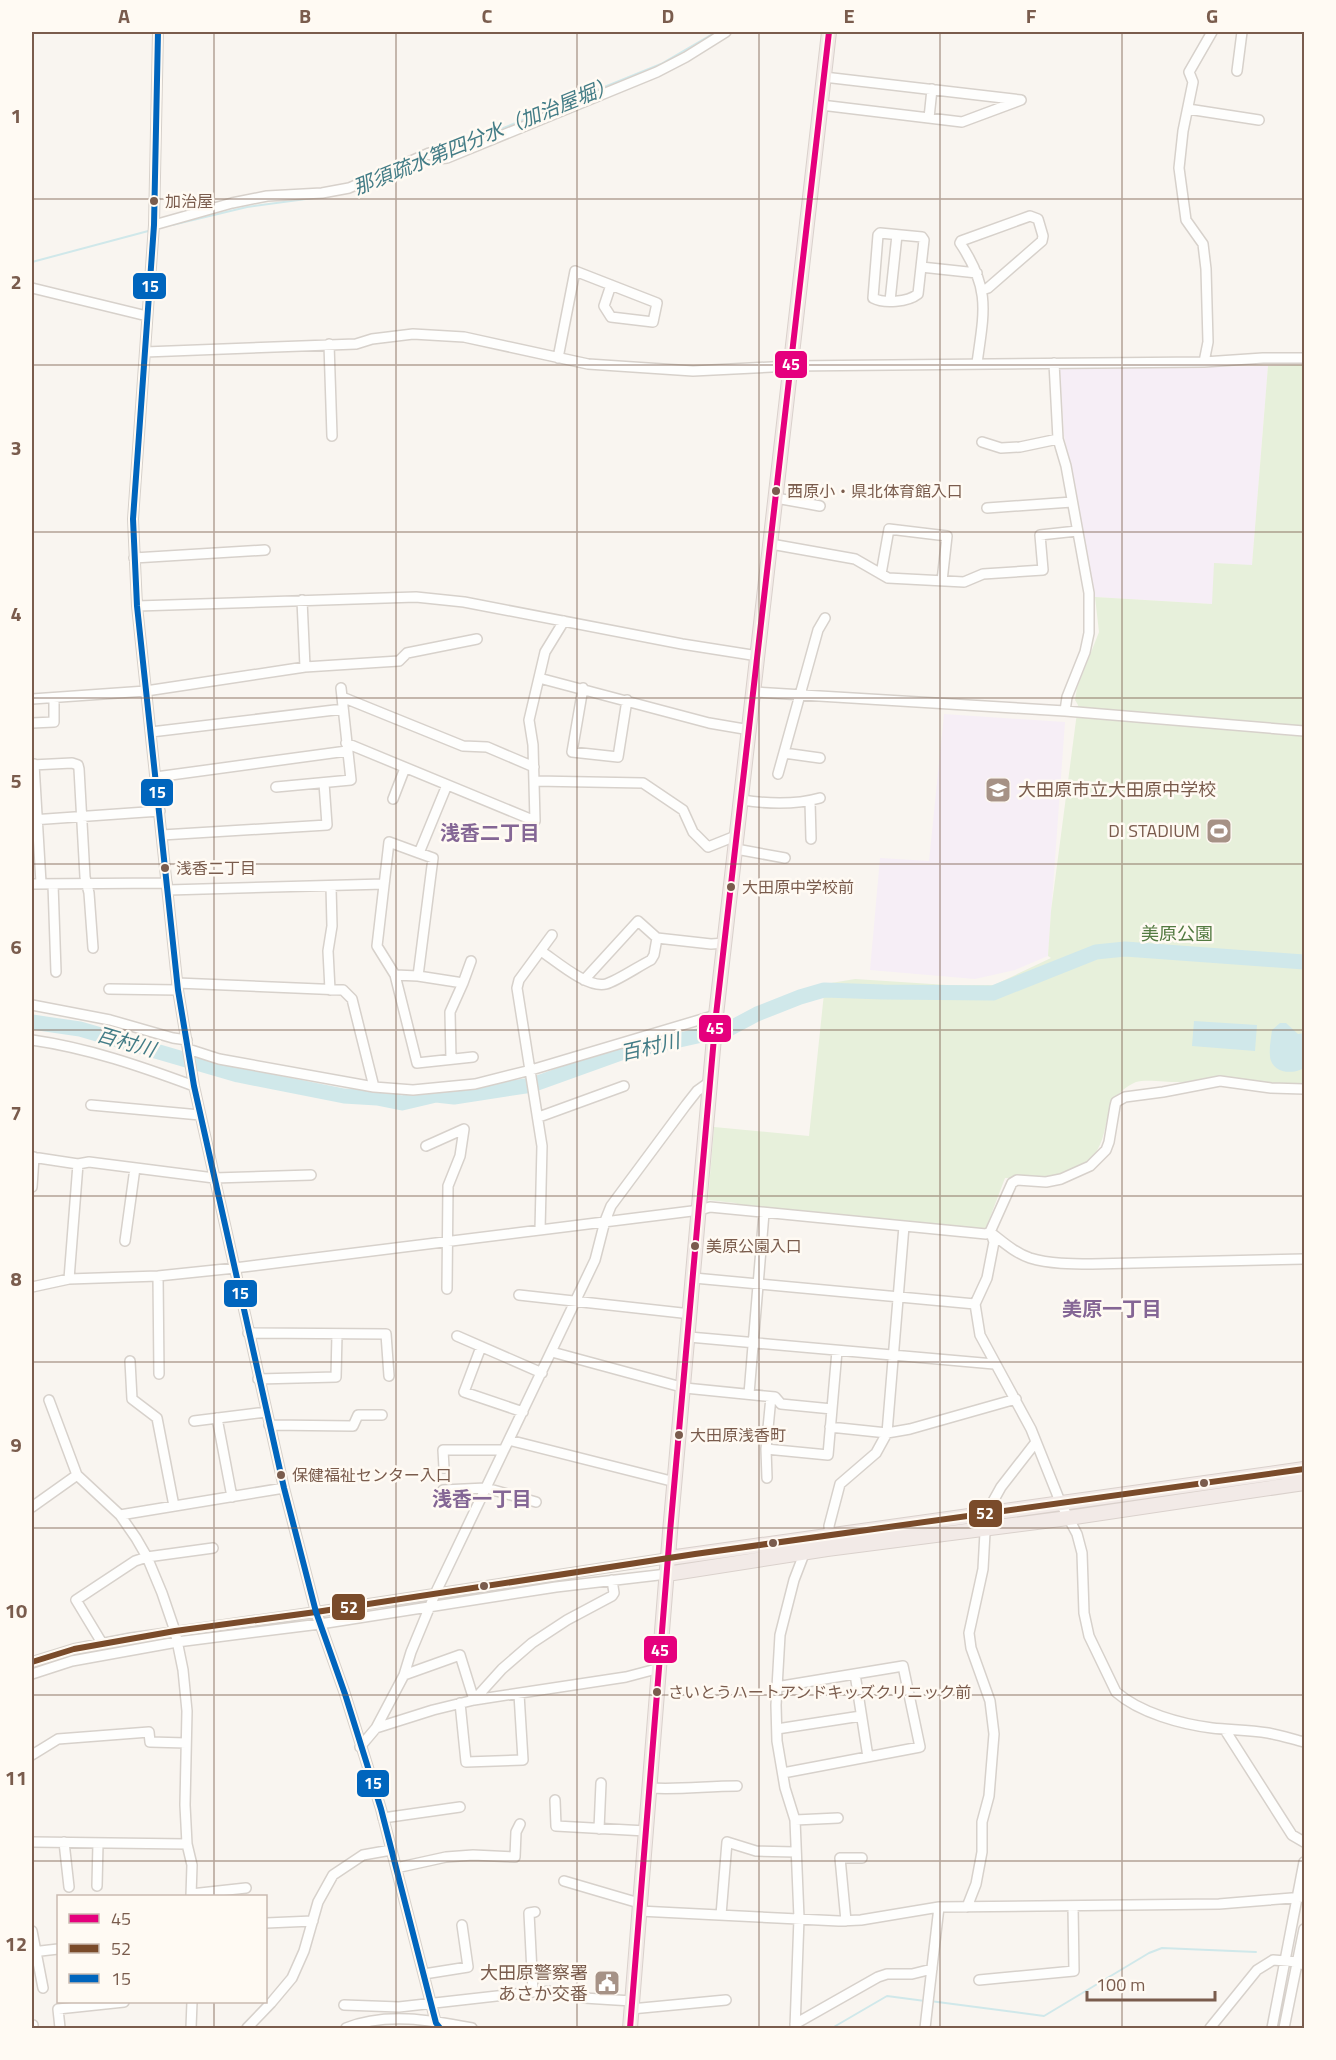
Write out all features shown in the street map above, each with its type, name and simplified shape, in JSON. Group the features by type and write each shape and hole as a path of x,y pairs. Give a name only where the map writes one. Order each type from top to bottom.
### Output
{"highway":[{"path":"630,2028 716,1019 829,32"},
{"path":"667,1574 804,1554 986,1521 1061,1504 1305,1469"},
{"path":"669,1558 830,1536 986,1521 1068,1518 1305,1483"}],"street":[{"path":"158,32 154,225 133,519 137,606 178,987 200,1115 284,1488 316,1612 345,1694 383,1818 438,2026"},
{"path":"154,225 267,196 322,193 349,188 429,153 438,159 447,158 657,72 726,32"},
{"path":"1204,362 1208,342 1203,244 1186,220 1179,168 1183,131 1193,82 1189,72 1212,32"},
{"path":"1237,71 1242,32"},
{"path":"821,105 962,122 1021,99 824,77"},
{"path":"929,118 932,90"},
{"path":"1188,109 1259,120"},
{"path":"977,363 983,320 982,290 974,264 960,243 961,240 1030,216 1038,219 1044,236 1042,241 988,288 982,290"},
{"path":"880,233 922,237 924,240 921,267 918,294 913,298 890,301 873,298 880,233"},
{"path":"890,301 897,235"},
{"path":"921,267 977,273"},
{"path":"558,358 575,271 611,285 657,303 653,322 611,317 604,306 611,285"},
{"path":"32,288 147,316"},
{"path":"145,352 356,344 372,339 413,334 464,337 588,364 693,371 791,366 1204,362 1259,358 1305,358"},
{"path":"329,344 332,436"},
{"path":"1054,363 1059,439 1089,593 1089,633 1085,652 1067,697 1065,711"},
{"path":"982,442 1001,448 1020,447 1059,439"},
{"path":"776,498 820,506"},
{"path":"987,508 1072,502"},
{"path":"881,574 889,529 947,536 942,581"},
{"path":"771,544 855,559 888,578 964,582 983,574 1042,570 1040,535 1077,531"},
{"path":"134,558 265,550"},
{"path":"137,606 405,596 435,598 758,656"},
{"path":"302,600 305,667"},
{"path":"778,774 818,630 825,618"},
{"path":"156,777 346,747 405,768 535,821 533,745 529,720 545,652 564,621"},
{"path":"32,699 146,691 305,667 399,661 407,653 477,639"},
{"path":"539,678 710,723 750,730"},
{"path":"583,688 573,752 618,757 627,700"},
{"path":"754,692 1065,711 1305,731"},
{"path":"276,787 351,780 342,693 463,746 488,747 534,767"},
{"path":"32,723 54,722 54,698"},
{"path":"151,732 343,709"},
{"path":"784,753 820,758"},
{"path":"93,948 87,884 83,816 78,765 72,763 33,765 36,884 87,884 168,886 331,886 384,884"},
{"path":"393,798 405,768"},
{"path":"535,781 643,783 683,810 693,832 708,847 738,835"},
{"path":"162,835 327,825 324,783"},
{"path":"419,853 447,785"},
{"path":"742,800 769,803 810,801 820,798"},
{"path":"810,801 811,838"},
{"path":"35,820 160,811"},
{"path":"418,976 433,858 389,842 377,946 395,975 417,1063 473,1057"},
{"path":"736,849 785,858"},
{"path":"53,884 56,972"},
{"path":"330,990 328,951 332,926 331,886"},
{"path":"584,980 638,921 657,938 711,944 726,943"},
{"path":"540,1230 542,1146 517,988 519,980 552,935"},
{"path":"541,951 584,980 594,984 606,984 651,960 657,938"},
{"path":"452,1059 450,1012 471,961"},
{"path":"395,975 463,983"},
{"path":"109,989 178,987 342,990 352,999 374,1087"},
{"path":"32,1005 77,1012 173,1038 188,1048 219,1059 374,1087 413,1090 475,1084 716,1019"},
{"path":"32,1040 95,1052 193,1081"},
{"path":"360,1747 375,1728 404,1675 435,1594 596,1260 605,1221 618,1195 697,1091 711,1081"},
{"path":"1305,1089 1271,1088 1220,1081 1134,1095 1119,1100 1115,1106 1109,1142 1099,1158 1090,1166 1061,1179 1047,1182 1017,1180 1012,1182 990,1232 994,1242 987,1278 975,1304 980,1335 994,1364 1016,1399 1080,1544 1084,1613 1089,1636 1116,1692 1124,1699 1147,1710 1179,1721 1225,1730 1268,1733 1305,1742"},
{"path":"538,1117 624,1086"},
{"path":"91,1105 200,1115"},
{"path":"426,1146 464,1129 460,1156 448,1186 447,1289"},
{"path":"32,1187 33,1157 214,1178 311,1175"},
{"path":"69,1280 78,1164"},
{"path":"125,1241 135,1168"},
{"path":"32,1287 69,1280 158,1276 235,1268 710,1207 986,1234 990,1232"},
{"path":"749,1394 764,1213"},
{"path":"830,1536 829,1526 840,1484 876,1453 887,1433 904,1226"},
{"path":"990,1232 1012,1249 1030,1258 1060,1263 1305,1259"},
{"path":"158,1276 159,1374"},
{"path":"694,1278 975,1304"},
{"path":"519,1295 691,1314"},
{"path":"248,1334 386,1334 389,1376"},
{"path":"258,1379 336,1377 337,1334"},
{"path":"457,1336 542,1373"},
{"path":"689,1337 994,1364"},
{"path":"481,1347 464,1392 523,1412"},
{"path":"766,1449 828,1455 837,1351"},
{"path":"552,1352 685,1388 775,1397 781,1404 832,1409"},
{"path":"130,1361 132,1399 157,1418 174,1506"},
{"path":"767,1478 766,1449 771,1397"},
{"path":"830,1427 887,1433 910,1429 1016,1399"},
{"path":"49,1400 77,1475 120,1515 147,1557 175,1631 187,1711 185,1805 187,1844 192,1865 191,1895 246,1888"},
{"path":"194,1421 266,1412"},
{"path":"269,1425 353,1426 358,1415 382,1414"},
{"path":"217,1418 232,1497"},
{"path":"508,1440 675,1482"},
{"path":"967,1907 976,1884 982,1851 982,1822 989,1796 994,1734 990,1701 971,1648 969,1633 982,1569 986,1521 1001,1487 1036,1442"},
{"path":"444,1468 443,1450 504,1450"},
{"path":"32,1507 77,1475"},
{"path":"120,1515 284,1488"},
{"path":"443,1490 486,1488 536,1502"},
{"path":"102,1643 76,1600 135,1562 147,1557 213,1548"},
{"path":"795,2026 798,1918 795,1820 783,1773 777,1729 776,1687 780,1635 794,1580 804,1554"},
{"path":"32,1662 74,1649 175,1631 316,1612 669,1558"},
{"path":"32,1674 72,1661 177,1642 320,1624 556,1587 667,1574"},
{"path":"474,1700 502,1669 532,1643 567,1620 612,1596 614,1593 612,1580"},
{"path":"404,1675 460,1656 474,1700"},
{"path":"776,1687 903,1666 920,1747 783,1773"},
{"path":"375,1728 474,1700 626,1677 660,1668"},
{"path":"855,1674 868,1757"},
{"path":"460,1703 466,1762 524,1760 519,1694"},
{"path":"777,1729 861,1716"},
{"path":"1225,1730 1292,1835 1305,1842"},
{"path":"32,1755 58,1739 99,1734 149,1732 150,1742 186,1743"},
{"path":"599,1828 601,1783"},
{"path":"649,1788 678,1790 688,1786 737,1786"},
{"path":"555,1800 556,1826 646,1831"},
{"path":"383,1818 459,1807"},
{"path":"795,1820 838,1818"},
{"path":"396,1868 446,1857 474,1855 515,1857 516,1832 520,1824"},
{"path":"32,1842 187,1844"},
{"path":"64,1842 69,1887"},
{"path":"721,1915 727,1842 756,1851 795,1852"},
{"path":"97,1886 98,1843"},
{"path":"247,2028 292,1978 304,1951 318,1902 333,1875 363,1855 391,1850"},
{"path":"846,1921 840,1858 862,1858"},
{"path":"1272,2028 1285,1960 1301,1897 1305,1862"},
{"path":"564,1881 639,1907 721,1915 846,1921 939,1907 1219,1904 1301,1897"},
{"path":"979,1980 1074,1971 1073,1906"},
{"path":"925,2028 939,1907"},
{"path":"533,1992 529,1913 535,1912"},
{"path":"267,1923 313,1921"},
{"path":"424,1974 468,1967 462,1925"},
{"path":"1284,2028 1301,1963 1305,1929"},
{"path":"32,1931 33,1952 43,1988"},
{"path":"33,1952 57,1949"},
{"path":"1210,2028 1257,1970 1272,1959 1301,1963"},
{"path":"795,2026 878,1977 887,1974 912,1974 932,1969"},
{"path":"344,2005 399,2007 557,1991 584,1998 632,2005 726,2000"},
{"path":"60,2028 58,2009 108,2003"},
{"path":"191,2028 192,2003"},
{"path":"346,2028 365,2021 385,2018 398,2018 438,2026 472,2028"}],"shaded area":[{"path":"1268,366 1252,565 1213,604 1095,597 1064,435 1060,369"},
{"name":"大田原市立大田原中学校","path":"944,714 1065,722 1048,956 1015,970 975,979 870,970 880,858 929,861"}],"green space":[{"name":"美原公園","path":"1304,365 1304,1085 1293,1086 1213,1077 1182,1082 1136,1082 1122,1091 1114,1101 1103,1136 1090,1159 1069,1172 1042,1177 1005,1178 986,1228 745,1207 735,1203 708,1200 714,1127 809,1136 825,984 855,979 947,985 994,985 1051,958 1048,956 1051,911 1078,705 1075,700 1077,688 1099,632 1095,597 1212,604 1214,563 1252,565 1268,366"}],"water":[{"path":"1194,1021 1257,1025 1255,1051 1192,1046"},
{"path":"1280,1023 1286,1023 1298,1034 1304,1033 1302,1069 1292,1072 1282,1071 1277,1069 1271,1061 1272,1030"}],"waterway":[{"name":"那須疏水第四分水（加治屋堀）","path":"437,155 661,64 716,32"},
{"name":"那須疏水第四分水（加治屋堀）","path":"351,191 368,188 432,158"},
{"name":"那須疏水第四分水（加治屋堀）","path":"172,225 247,207 328,196"},
{"name":"那須疏水第四分水（加治屋堀）","path":"32,262 152,230"},
{"name":"百村川","path":"32,1022 80,1029 238,1075 344,1096 377,1098 402,1103 436,1095 454,1097 532,1085 621,1053 729,1029 757,1014 824,990 993,993 1096,952 1125,949 1304,962"},
{"path":"930,2001 1044,2016 1149,1953 1162,1948 1256,1952"},
{"path":"832,2028 887,1996 925,2001"}],"transit line":[{"name":"15","path":"158,32 154,225 133,519 137,606 178,990 194,1086 284,1488 316,1612 345,1694 381,1809 436,2023 440,2028"},
{"name":"45","path":"630,2028 670,1532 716,1015 829,32"},
{"name":"52","path":"32,1662 74,1649 175,1631 316,1612 695,1554 1304,1469"}],"place":[{"name":"加治屋","path":"154,201"},
{"name":"西原小・県北体育館入口","path":"776,491"},
{"name":"大田原市立大田原中学校","path":"998,790"},
{"name":"DI STADIUM","path":"1219,831"},
{"name":"浅香二丁目","path":"165,868"},
{"name":"大田原中学校前","path":"731,887"},
{"name":"美原公園入口","path":"695,1246"},
{"name":"大田原浅香町","path":"679,1435"},
{"name":"保健福祉センター入口","path":"281,1475"},
{"name":"さいとうハートアンドキッズクリニック前","path":"657,1692"},
{"name":"大田原警察署 あさか交番","path":"607,1983"}],"district":[{"name":"浅香二丁目","path":"490,833"},
{"name":"美原一丁目","path":"1112,1309"},
{"name":"浅香一丁目","path":"482,1499"}]}
